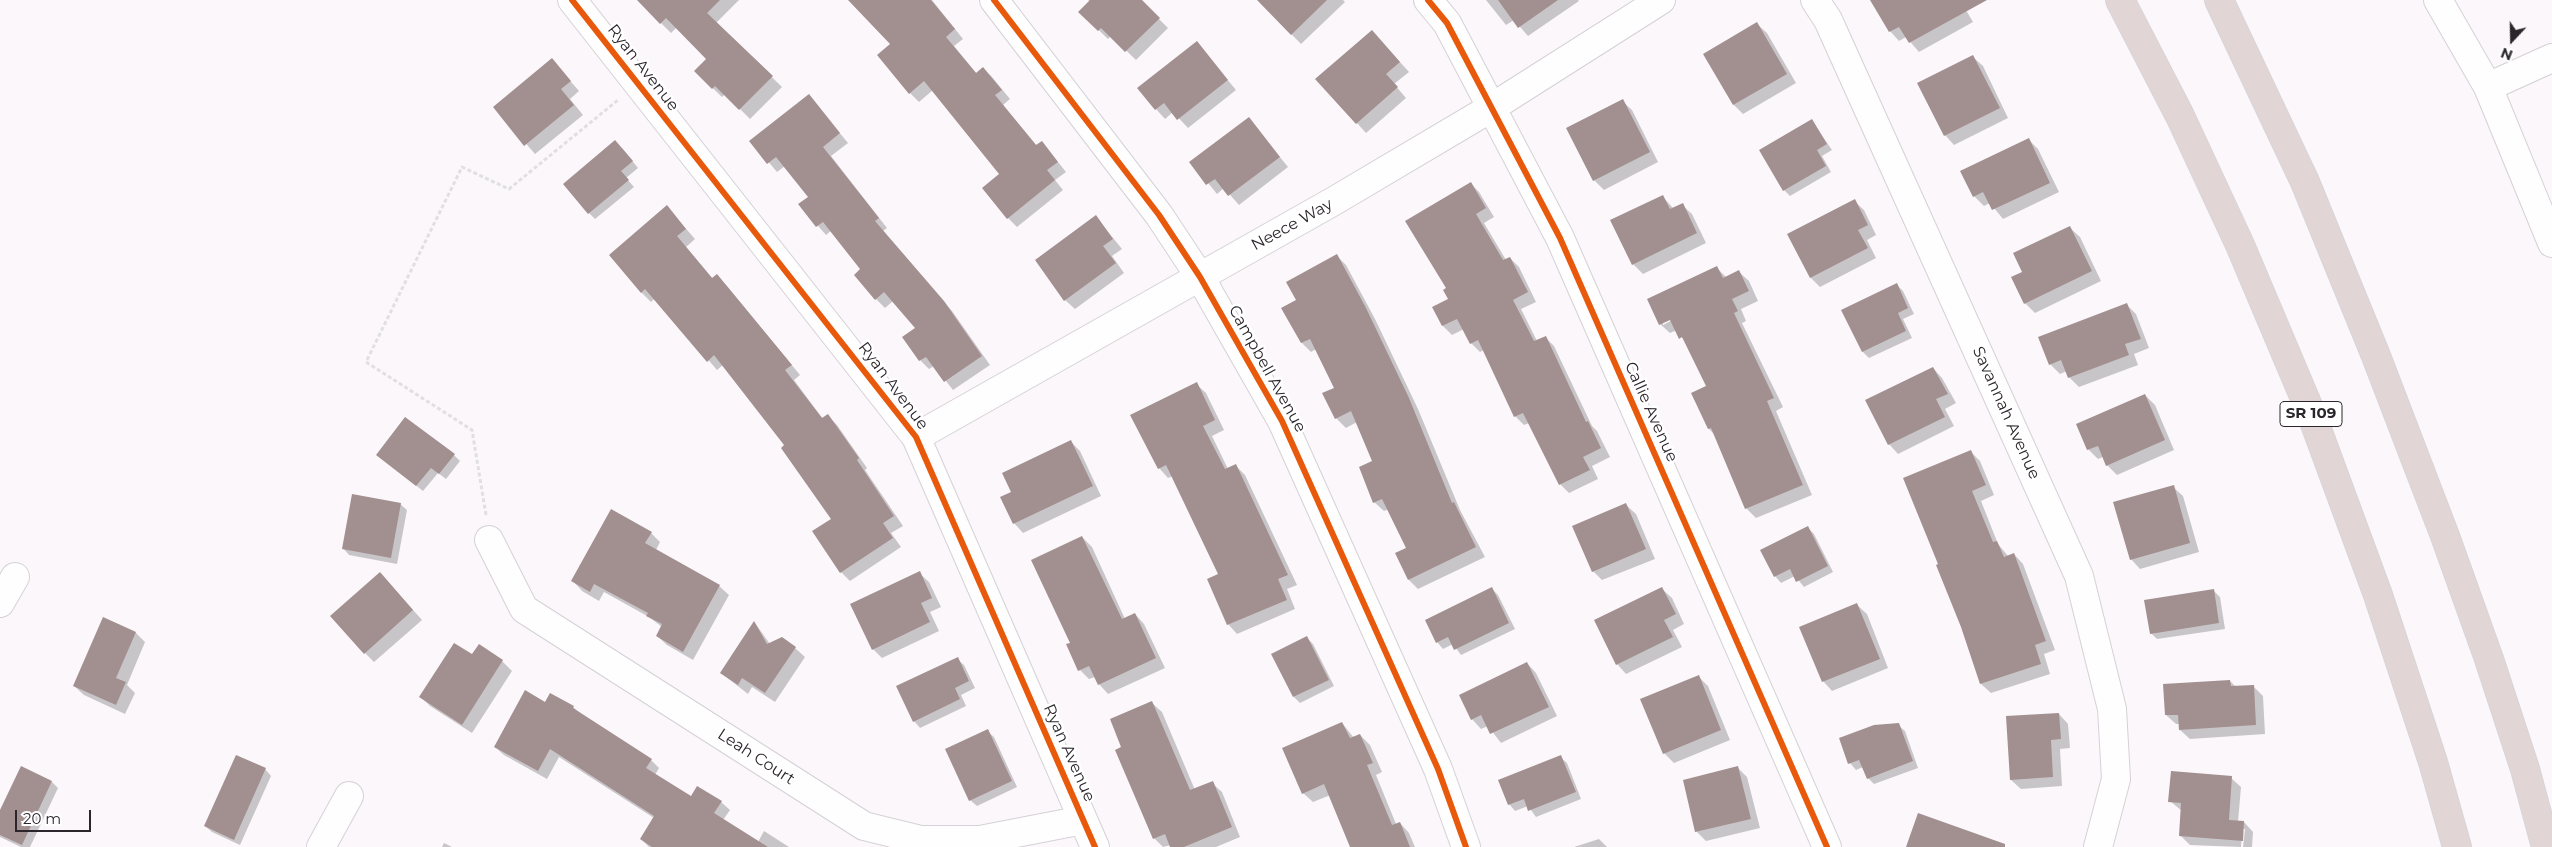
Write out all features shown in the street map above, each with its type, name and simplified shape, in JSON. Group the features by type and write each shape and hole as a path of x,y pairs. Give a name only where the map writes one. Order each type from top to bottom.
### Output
{"highway":[{"name":"SR 109","path":"2120,0 2180,116 2240,245 2311,413 2382,604 2433,762 2457,847"},
{"path":"2219,0 2305,182 2376,356 2445,536 2488,659 2525,769 2546,847"}],"street":[{"name":"Ryan Avenue","path":"572,0 916,437 1095,847"},
{"name":"Campbell Avenue","path":"994,0 1159,215 1200,277 1282,421 1438,769 1466,847"},
{"name":"Callie Avenue","path":"1428,0 1447,23 1560,238 1827,847"},
{"name":"Neece Way","path":"916,437 1200,277 1492,108 1661,0"},
{"name":"Savannah Avenue","path":"1815,0 1828,20 2079,576 2112,709 2116,779 2098,847"},
{"path":"2438,0 2488,87 2552,244"},
{"path":"2488,87 2552,58"},
{"name":"Leah Court","path":"490,540 524,609 864,826 921,840 980,840 1083,820"},
{"path":"0,604 15,577"},
{"path":"321,847 349,796"}],"path":[{"path":"490,540 472,430 366,362 462,167 509,188 638,84"}],"building":[{"path":"637,0 720,0 707,13 773,76 739,110 715,86 712,89 694,71 706,59 666,18 660,24"},
{"path":"848,0 931,0 955,29 946,37 976,73 983,67 1002,90 995,95 1036,145 1042,141 1058,162 1047,170 1055,180 1007,219 982,188 999,174 924,81 909,94 877,55 890,44"},
{"path":"1090,0 1142,0 1160,18 1125,52 1101,28 1098,31 1078,12"},
{"path":"1257,0 1327,0 1291,35"},
{"path":"1498,0 1558,0 1518,28"},
{"path":"1870,0 1987,0 1909,43 1899,27 1889,32"},
{"path":"1757,22 1787,74 1733,105 1703,54"},
{"path":"1372,30 1400,62 1386,74 1398,87 1356,124 1315,79"},
{"path":"1197,41 1228,80 1177,120 1164,103 1155,110 1137,88"},
{"path":"1973,55 2000,108 1944,136 1917,83"},
{"path":"552,58 571,81 561,89 574,105 524,146 493,107"},
{"path":"809,94 840,133 823,147 879,218 875,221 944,301 982,356 944,382 926,357 919,361 902,337 915,328 884,292 875,300 854,275 860,269 823,222 816,227 798,204 808,197 776,157 767,164 749,141"},
{"path":"1623,99 1650,152 1593,181 1566,128"},
{"path":"1249,117 1280,157 1228,196 1215,179 1206,185 1189,162"},
{"path":"1812,119 1827,144 1817,150 1826,166 1783,191 1759,150"},
{"path":"2029,138 2050,183 1992,210 1983,192 1973,197 1960,171"},
{"path":"615,140 633,161 621,171 629,180 588,214 563,184"},
{"path":"1471,182 1486,208 1476,214 1503,260 1510,257 1528,292 1513,300 1534,341 1546,336 1586,422 1588,421 1601,448 1583,457 1590,470 1559,485 1523,413 1514,417 1478,340 1470,344 1457,319 1442,326 1432,307 1448,299 1443,290 1446,288 1405,221"},
{"path":"1663,195 1670,209 1683,203 1697,233 1632,265 1610,220"},
{"path":"1855,199 1868,225 1858,230 1868,248 1810,278 1787,234"},
{"path":"667,205 686,229 677,236 712,278 717,274 792,365 785,370 822,418 828,414 859,458 857,460 894,516 883,523 893,538 840,573 812,531 831,519 781,448 784,445 714,355 707,362 645,289 641,293 609,255"},
{"path":"1096,215 1113,239 1103,246 1116,263 1064,301 1035,260"},
{"path":"2070,226 2092,271 2024,304 2011,277 2022,272 2013,253"},
{"path":"1337,254 1366,308 1409,398 1452,503 1454,502 1476,547 1408,580 1395,553 1406,548 1382,499 1373,503 1359,467 1372,461 1351,411 1335,419 1322,393 1334,388 1310,339 1301,343 1281,308 1296,300 1286,282"},
{"path":"1717,266 1723,278 1739,270 1749,291 1732,299 1738,311 1734,313 1774,398 1767,401 1803,485 1745,509 1711,428 1708,429 1691,393 1706,386 1682,337 1679,339 1670,320 1659,325 1647,299"},
{"path":"1897,283 1908,308 1898,313 1906,331 1862,352 1841,310"},
{"path":"2127,303 2141,339 2125,344 2129,355 2068,378 2061,360 2049,365 2038,337"},
{"path":"1933,367 1948,394 1936,399 1945,417 1888,445 1865,400"},
{"path":"1197,382 1215,420 1203,426 1225,469 1236,464 1288,575 1278,579 1287,600 1227,625 1207,579 1218,574 1166,465 1158,469 1130,415"},
{"path":"2145,394 2165,440 2106,466 2098,446 2087,450 2076,424"},
{"path":"405,417 455,454 439,474 431,468 416,486 376,455"},
{"path":"1071,440 1093,486 1013,524 1000,497 1011,492 1002,473"},
{"path":"1971,450 1986,485 1972,491 1993,542 1997,541 2004,557 2014,553 2046,641 2035,645 2041,664 1980,684 1961,627 1936,565 1938,564 1903,478"},
{"path":"2174,485 2190,543 2130,560 2113,502"},
{"path":"352,494 401,503 391,558 342,549"},
{"path":"1626,503 1646,549 1592,572 1572,526"},
{"path":"611,509 652,532 645,543 720,585 683,652 656,636 662,624 646,616 648,613 594,584 590,592 571,581"},
{"path":"1808,526 1828,566 1796,582 1790,569 1774,577 1760,550"},
{"path":"1082,536 1122,619 1135,613 1156,658 1098,685 1089,666 1078,671 1066,644 1070,643 1031,560"},
{"path":"920,571 932,598 921,603 930,622 872,650 850,604"},
{"path":"380,572 413,610 364,654 330,616"},
{"path":"1492,587 1509,623 1454,650 1448,637 1436,643 1425,620"},
{"path":"1662,587 1676,614 1664,620 1673,637 1616,665 1594,620"},
{"path":"2214,589 2219,623 2150,634 2144,600"},
{"path":"1857,603 1880,659 1822,682 1799,627"},
{"path":"103,617 136,632 116,678 126,682 116,705 73,686"},
{"path":"754,621 767,644 782,637 796,647 765,693 742,678 738,685 720,673"},
{"path":"1307,636 1329,680 1293,697 1271,654"},
{"path":"454,643 472,654 479,644 503,660 462,725 419,697"},
{"path":"958,657 969,681 955,688 960,699 913,722 896,686"},
{"path":"1527,662 1549,707 1490,734 1481,715 1471,720 1459,695"},
{"path":"1699,675 1721,730 1663,754 1640,699"},
{"path":"2230,680 2231,686 2254,685 2256,725 2179,730 2178,715 2165,715 2163,684"},
{"path":"525,690 545,702 550,693 574,706 573,708 652,759 646,768 691,796 697,786 722,801 714,813 768,847 652,847 640,839 654,816 550,749 538,771 494,747"},
{"path":"1152,701 1190,790 1213,781 1232,827 1184,847 1170,847 1165,834 1153,839 1115,750 1121,747 1110,719"},
{"path":"2059,713 2061,739 2051,740 2053,777 2010,780 2006,716"},
{"path":"1342,722 1350,738 1360,734 1373,763 1367,765 1392,825 1400,822 1410,847 1350,847 1324,784 1302,794 1282,748"},
{"path":"1899,723 1913,761 1867,779 1859,760 1848,764 1839,738 1874,725"},
{"path":"988,729 1012,781 969,801 945,749"},
{"path":"236,755 266,768 234,840 204,826"},
{"path":"1561,755 1576,792 1528,811 1524,799 1508,805 1498,780"},
{"path":"21,766 52,781 22,845 0,835 0,810"},
{"path":"1738,766 1751,819 1695,832 1683,780"},
{"path":"2171,771 2232,776 2229,820 2244,821 2243,841 2179,836 2181,803 2168,802"},
{"path":"1918,813 2005,844 2005,847 1906,847"}],"cycle path":[{"path":"572,0 916,437 1095,847"},
{"path":"994,0 1159,215 1200,277 1282,421 1438,769 1466,847"},
{"path":"1428,0 1447,23 1560,238 1827,847"}]}
